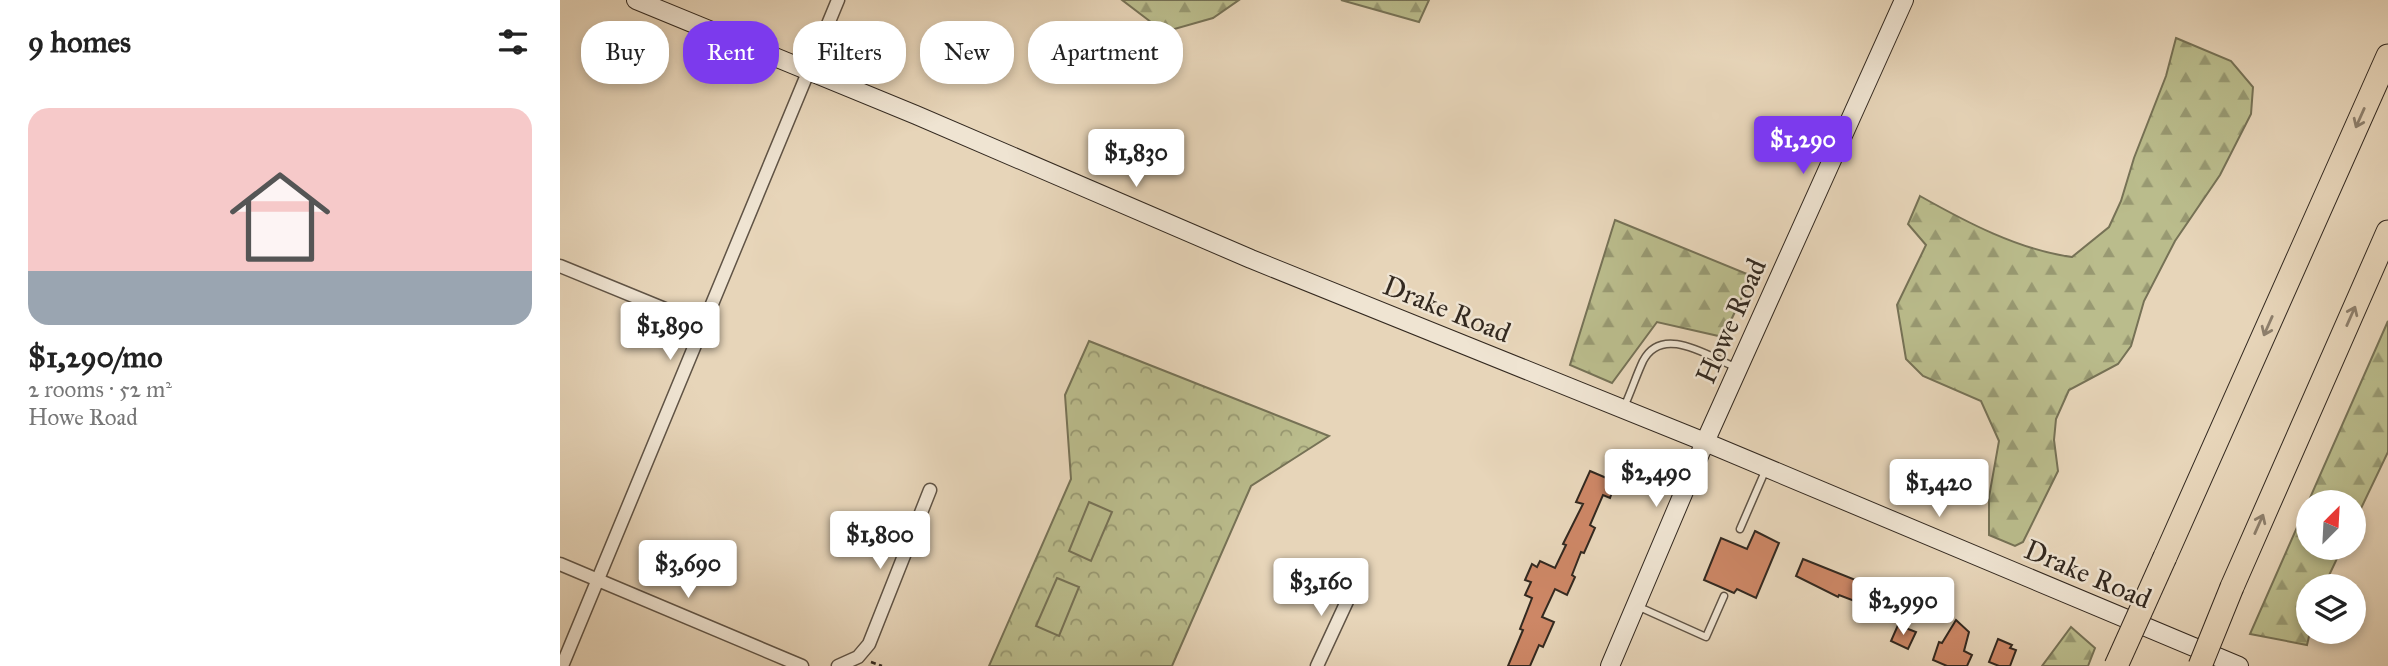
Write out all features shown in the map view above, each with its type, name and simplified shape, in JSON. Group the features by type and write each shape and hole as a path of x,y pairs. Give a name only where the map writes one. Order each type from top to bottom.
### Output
{"highway":[{"path":"2116,666 2388,55"},
{"path":"2200,666 2388,232"}],"street":[{"name":"Drake Road","path":"636,0 793,65"},
{"path":"829,21 838,0"},
{"name":"Howe Road","path":"1610,666 1738,369 1904,0"},
{"path":"562,666 803,84"},
{"name":"Drake Road","path":"839,84 1251,259 1767,467 2239,666"},
{"path":"560,266 704,325"},
{"path":"838,666 858,657 869,644 930,490"},
{"path":"560,564 802,666"},
{"path":"1317,666 1355,584"}],"lane":[{"path":"1623,409 1644,360 1661,344 1684,346 1738,369"},
{"path":"1740,529 1767,467"},
{"path":"1636,606 1706,637 1724,596"}],"green space":[{"path":"1122,0 1239,0 1213,18 1183,27 1183,21 1150,21"},
{"path":"1341,0 1429,0 1419,22"},
{"path":"2176,38 2231,61 2253,87 2251,114 2220,175 2175,241 2144,301 2131,346 2118,364 2069,390 2056,419 2054,440 2058,471 2023,542 2015,546 1989,535 1989,497 1999,441 1981,401 1923,376 1906,359 1897,305 1926,245 1908,224 1920,196 1974,225 2013,241 2072,257 2109,227 2166,76"},
{"path":"1615,220 1752,276 1723,337 1657,322 1612,383 1570,365"},
{"path":"2388,321 2388,452 2366,498 2366,490 2313,490"},
{"path":"1089,341 1329,436 1251,486 1172,666 989,666 1071,479 1065,395"},
{"path":"1089,502 1112,512 1091,561 1069,551"},
{"path":"2296,529 2296,560 2336,560 2330,574 2296,574 2296,643 2250,634"},
{"path":"1057,578 1079,587 1059,636 1036,626"},
{"path":"2071,627 2095,648 2088,666 2042,666"}],"building":[{"path":"1590,471 1616,482 1610,498 1603,495 1590,525 1595,528 1584,553 1581,552 1567,595 1555,589 1542,617 1554,622 1543,647 1539,645 1530,666 1508,666 1523,630 1520,629 1532,598 1525,595 1531,582 1525,580 1532,564 1537,567 1540,561 1555,568 1566,545 1563,544 1583,504 1576,502"},
{"path":"1755,531 1779,543 1756,598 1737,589 1734,593 1704,580 1721,538 1747,549"},
{"path":"1803,559 1893,595 1886,613 1839,595 1838,597 1796,576"},
{"path":"1956,620 1969,632 1964,651 1972,655 1967,666 1947,666 1933,660 1939,642 1942,643"},
{"path":"1898,625 1916,632 1908,649 1891,641"},
{"path":"1998,639 2012,645 2010,648 2016,650 2010,666 1989,662"}]}
